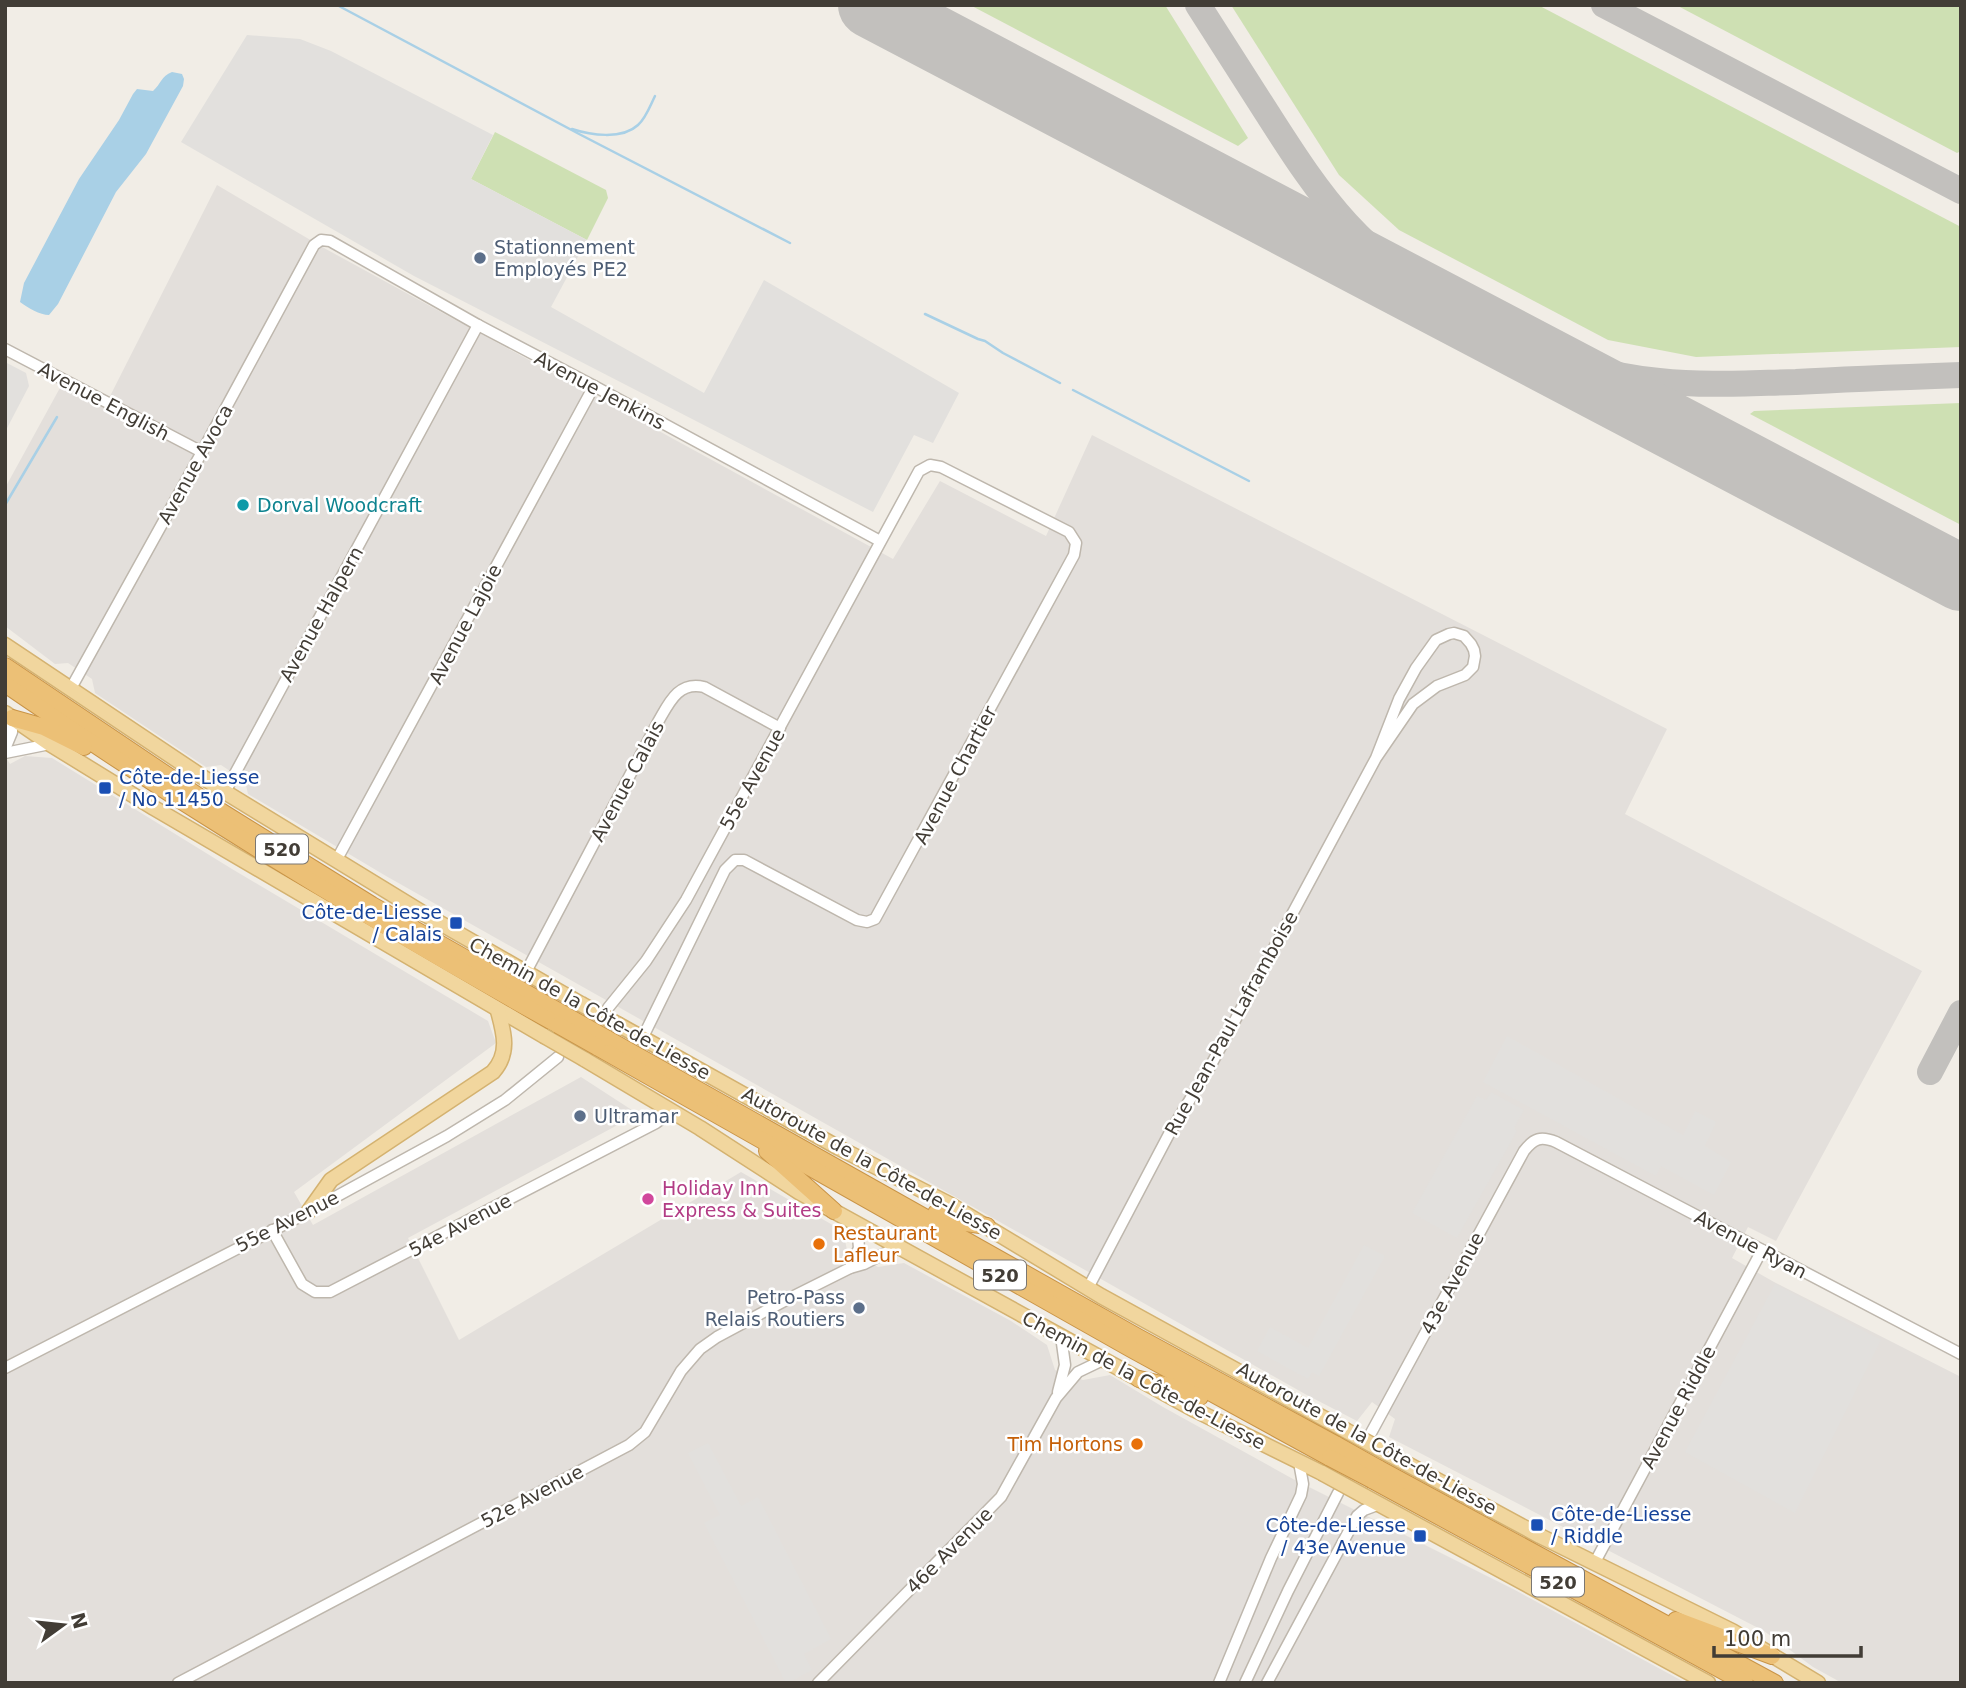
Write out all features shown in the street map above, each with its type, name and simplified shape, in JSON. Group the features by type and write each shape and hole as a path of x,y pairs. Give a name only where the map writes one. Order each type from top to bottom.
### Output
{"highway":[{"name":"Autoroute de la Côte-de-Liesse","path":"5,666 222,812 738,1127 1263,1422 1333,1452"},
{"name":"Autoroute de la Côte-de-Liesse","path":"5,684 135,772 299,876 397,934 563,1021"},
{"path":"9,715 44,727 135,772"},
{"name":"Autoroute de la Côte-de-Liesse","path":"601,1043 881,1191 1138,1336 1333,1452 1627,1603 1775,1683"},
{"path":"738,1127 834,1211"},
{"path":"881,1191 960,1222 988,1226"},
{"path":"1139,1379 1178,1388 1263,1422"},
{"name":"Autoroute de la Côte-de-Liesse","path":"1375,1474 1745,1683"},
{"path":"1627,1603 1772,1656"}],"main road":[{"name":"Chemin de la Côte-de-Liesse","path":"5,645 225,792 336,861 642,1039 830,1143 938,1198 1088,1288 1345,1430 1594,1564 1706,1617 1818,1683"},
{"name":"Chemin de la Côte-de-Liesse","path":"9,715 50,744 154,808 584,1059 834,1211 1195,1410 1322,1473 1708,1683"},
{"path":"309,1211 331,1180 494,1072 505,1048 498,1011"}],"street":[{"name":"Avenue Jenkins","path":"321,240 330,241 478,326 880,541"},
{"name":"Avenue Avoca","path":"70,690 314,245 321,240"},
{"name":"Avenue Halpern","path":"225,792 478,326"},
{"name":"Avenue English","path":"5,349 202,452"},
{"name":"Avenue Lajoie","path":"336,861 594,386"},
{"name":"Avenue Chartier","path":"642,1039 725,870 735,860 744,860 857,920 867,922 875,919 1073,557 1076,547 1074,538 1067,531 934,465 919,471 880,541"},
{"name":"55e Avenue","path":"608,1008 646,961 674,919 780,729 880,541"},
{"name":"Rue Jean-Paul Laframboise","path":"1088,1288 1163,1144 1211,1065 1376,758 1413,704 1437,686 1470,671 1475,662 1474,650 1472,643 1464,636 1449,634 1436,640 1399,699 1376,758"},
{"name":"Avenue Calais","path":"526,972 663,713 679,691 692,686 704,687 780,729"},
{"path":"9,715 12,732 5,751 50,744"},
{"name":"55e Avenue","path":"5,1368 309,1211 469,1123 505,1100 558,1057"},
{"name":"54e Avenue","path":"272,1230 302,1284 315,1292 330,1292 656,1123 669,1110"},
{"name":"Avenue Ryan","path":"1540,1138 1556,1142 1961,1354"},
{"name":"43e Avenue","path":"1371,1433 1524,1151 1532,1141 1540,1138"},
{"path":"850,1268 859,1248 857,1224"},
{"name":"52e Avenue","path":"178,1683 629,1445 645,1432 681,1371 700,1349 717,1337 850,1268 899,1246"},
{"name":"Avenue Riddle","path":"1594,1564 1762,1250"},
{"name":"46e Avenue","path":"1056,1398 1065,1365 1061,1336"},
{"name":"46e Avenue","path":"818,1683 1001,1497 1056,1398 1078,1373 1103,1360"},
{"path":"1219,1683 1301,1494 1303,1484 1299,1462"},
{"path":"1245,1683 1338,1493"},
{"path":"1267,1683 1357,1516 1380,1504"}],"shaded area":[{"name":"Stationnement Employés PE2","path":"247,35 300,39 331,51 493,135 471,179 587,240 551,307 704,393 764,280 959,393 933,443 914,435 873,512 414,276 181,142"},
{"path":"217,185 324,248 893,559 940,481 1046,536 1092,435 1667,729 1625,814 1922,971 1776,1241 1748,1227 1732,1258 1961,1377 1961,1683 1842,1683 1813,1667 1764,1631 1389,1437 1395,1419 1372,1402 1357,1421 1305,1394 386,876 248,794 245,781 221,765 206,767 95,693 92,679 68,663 55,664 5,626 5,488 61,386 104,408"},
{"path":"5,362 26,373 29,386 5,432"},
{"path":"5,756 10,764 25,756 52,758 488,1021 496,1043 294,1192 313,1225 581,1077 638,1114 408,1238 459,1340 741,1172 843,1231 847,1250 878,1267 904,1263 1011,1321 1047,1345 1055,1370 1083,1380 1110,1375 1293,1479 1513,1589 1686,1683 5,1683"},
{"path":"1507,1036 1683,1135 1695,1111 1716,1122 1705,1146 1731,1162 1714,1195 1661,1166 1656,1176 1483,1082"},
{"path":"1491,1092 1524,1110 1514,1128 1517,1131 1457,1238 1412,1213 1477,1096 1486,1100"},
{"path":"1364,1245 1385,1256 1319,1376 1312,1372 1308,1379 1257,1351 1270,1327 1308,1348"},
{"path":"1775,1284 1881,1340 1795,1513 1685,1452"},
{"path":"708,1443 741,1506 758,1497 831,1639 804,1654 812,1670 788,1683 704,1523 720,1515 688,1453"}],"green space":[{"path":"970,5 1165,5 1248,138 1238,146"},
{"path":"1231,5 1538,5 1961,227 1961,347 1696,357 1608,340 1399,230 1339,175"},
{"path":"1676,5 1961,5 1961,151 1957,153"},
{"path":"495,132 606,190 608,198 587,240 471,179"},
{"path":"1961,403 1961,525 1750,414 1754,411"}],"water":[{"path":"172,72 182,74 183,86 146,154 116,192 58,304 49,315 27,307 20,302 24,283 79,179 137,89 153,91"}],"waterway":[{"path":"337,5 790,243"},
{"path":"572,129 606,135 631,130 643,119 655,96"},
{"path":"925,314 985,341 1060,383"},
{"path":"1073,390 1249,481"},
{"path":"5,505 57,417"}],"taxiway":[{"path":"1198,5 1295,156 1347,224 1412,282 1490,329 1574,363 1659,381 1796,382 1961,375"},
{"path":"1604,5 1961,191"},
{"path":"1930,1072 1961,1013"}],"runway":[{"path":"871,5 1961,578"}],"place":[{"name":"Stationnement Employés PE2","path":"480,258"},
{"name":"Dorval Woodcraft","path":"243,505"},
{"name":"Côte-de-Liesse / No 11450","path":"105,788"},
{"name":"Côte-de-Liesse / Calais","path":"456,923"},
{"name":"Ultramar","path":"580,1116"},
{"name":"Holiday Inn Express & Suites","path":"648,1199"},
{"name":"Restaurant Lafleur","path":"819,1244"},
{"name":"Petro-Pass Relais Routiers","path":"859,1308"},
{"name":"Tim Hortons","path":"1137,1444"},
{"name":"Côte-de-Liesse / Riddle","path":"1537,1525"},
{"name":"Côte-de-Liesse / 43e Avenue","path":"1420,1536"}]}
